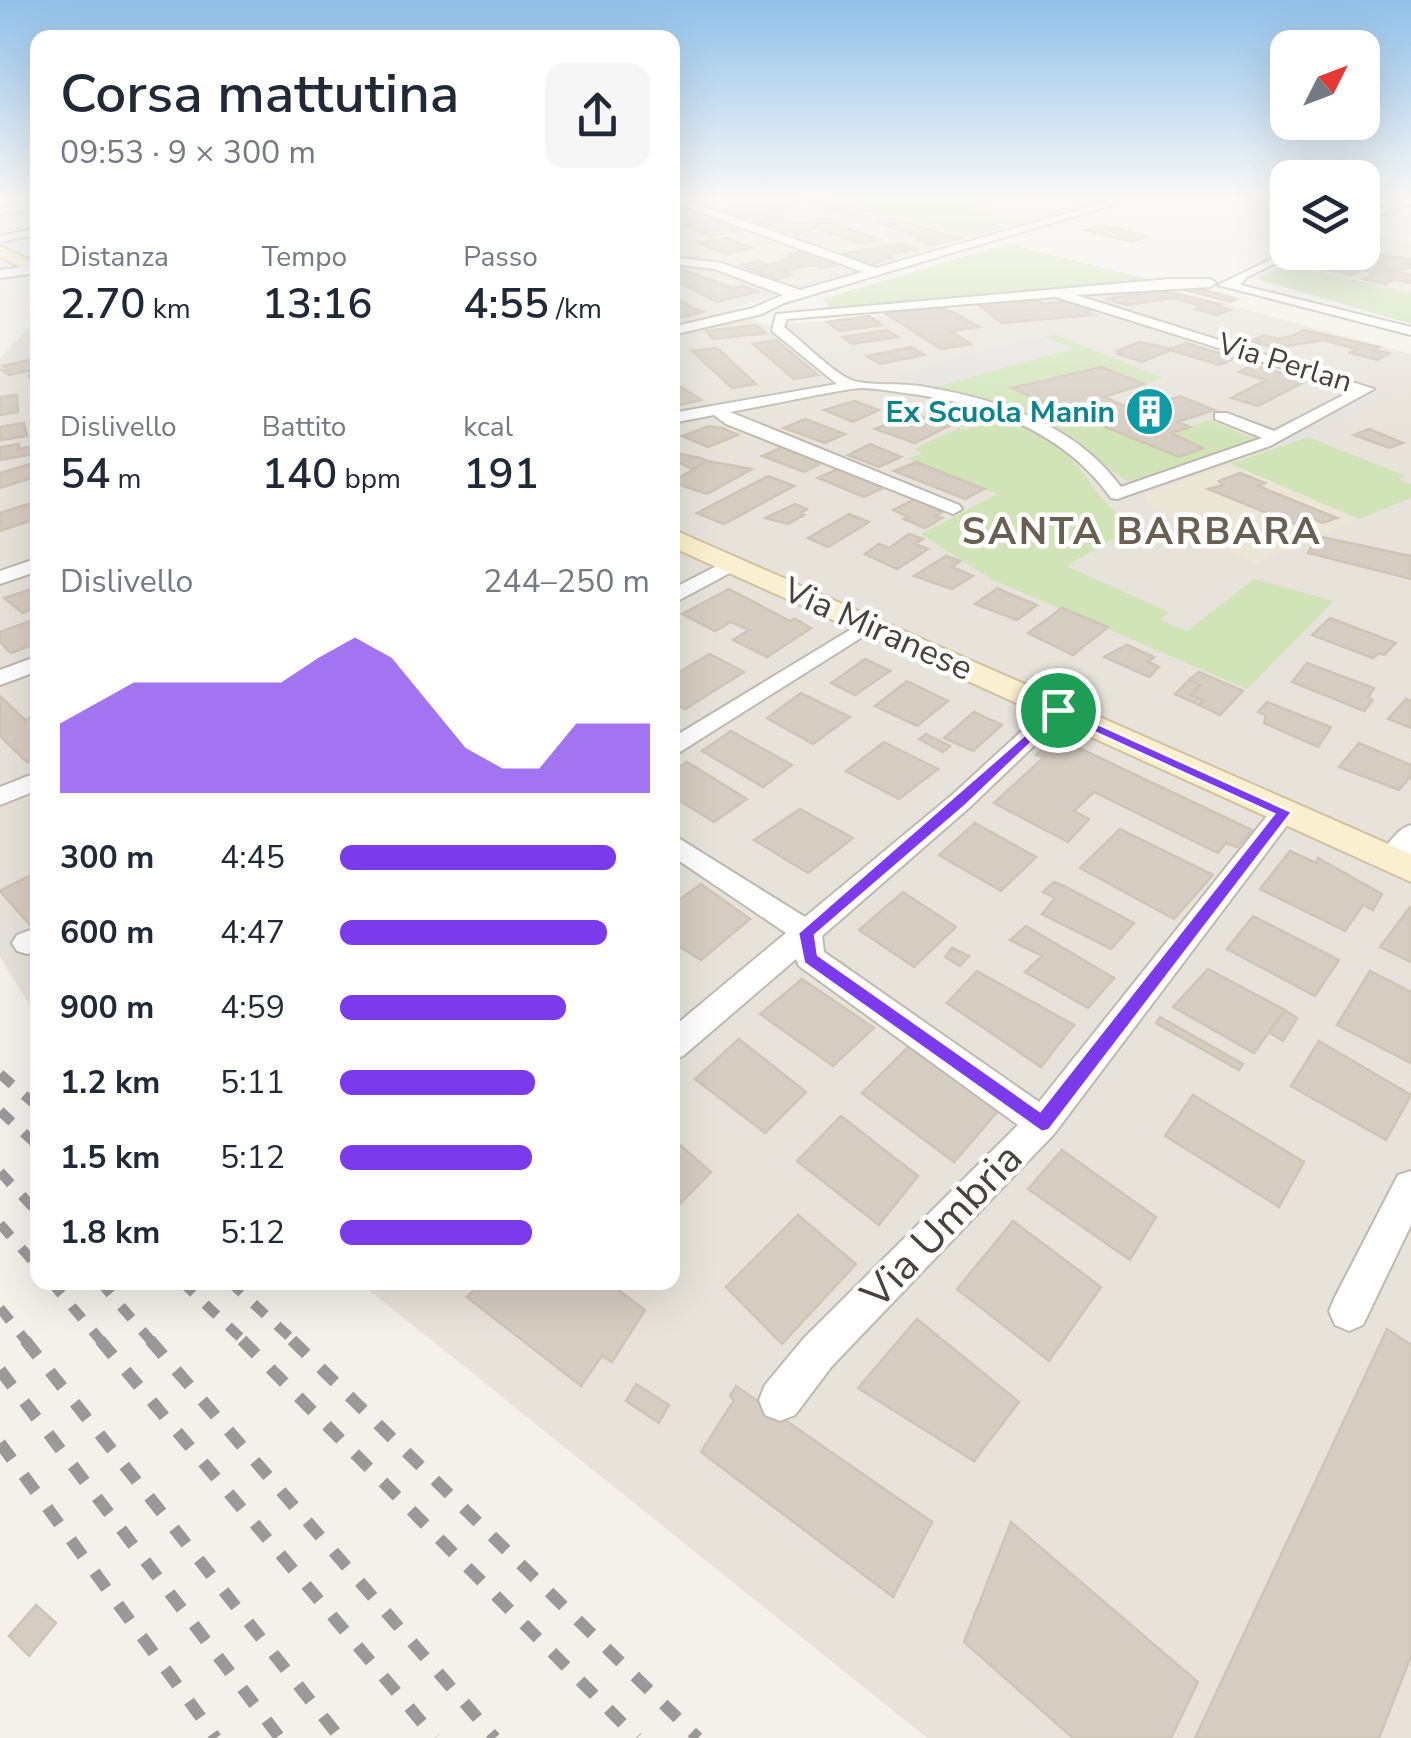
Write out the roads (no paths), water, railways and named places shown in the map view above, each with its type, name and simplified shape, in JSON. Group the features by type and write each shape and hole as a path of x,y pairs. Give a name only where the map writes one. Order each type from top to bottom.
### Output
{"street":[{"path":"743,276 802,294"},
{"path":"779,309 802,294 866,276"},
{"name":"Via Perlan","path":"1168,283 1194,276"},
{"name":"Via Perlan","path":"1214,276 1220,280 1233,276"},
{"name":"Via Perlan","path":"779,309 825,314 1239,280 1245,276"},
{"path":"680,329 779,309 856,279"},
{"path":"1220,280 1411,331"},
{"path":"1239,280 1265,293"},
{"path":"680,417 840,389 846,384 777,328 779,294 755,281"},
{"name":"Via Perlan","path":"846,384 916,390 1044,427 1082,452 1117,494 1274,438 1366,387 1057,294"},
{"path":"719,411 744,426 953,509"},
{"path":"1227,414 1274,438"},
{"name":"Via Miranese","path":"680,541 1401,865"},
{"path":"680,593 732,564"},
{"path":"0,578 30,567"},
{"path":"680,744 868,625"},
{"path":"0,678 30,667"},
{"path":"680,1040 961,802 1058,710"},
{"path":"0,798 30,784"},
{"name":"Via Umbria","path":"780,1400 818,1352 1042,1123 1284,812"},
{"path":"1401,865 1411,834"},
{"path":"680,849 806,933 810,958 1042,1123"},
{"path":"1349,1311 1411,1187"}],"railway":[{"path":"0,1074 30,1100"},
{"path":"0,1111 30,1139"},
{"path":"0,1172 30,1204"},
{"path":"0,1224 30,1258"},
{"path":"58,1290 102,1342"},
{"path":"107,1290 152,1342"},
{"path":"190,1290 245,1342"},
{"path":"239,1290 295,1342"},
{"path":"0,1308 27,1342"},
{"path":"25,1340 340,1738"},
{"path":"100,1340 435,1738"},
{"path":"150,1340 495,1738"},
{"path":"242,1340 637,1738"},
{"path":"292,1340 698,1738"},
{"path":"0,1370 280,1738"},
{"path":"0,1443 216,1738"}],"place":[{"name":"Ex Scuola Manin","path":"1150,412"}],"district":[{"name":"SANTA BARBARA","path":"1142,531"}]}
